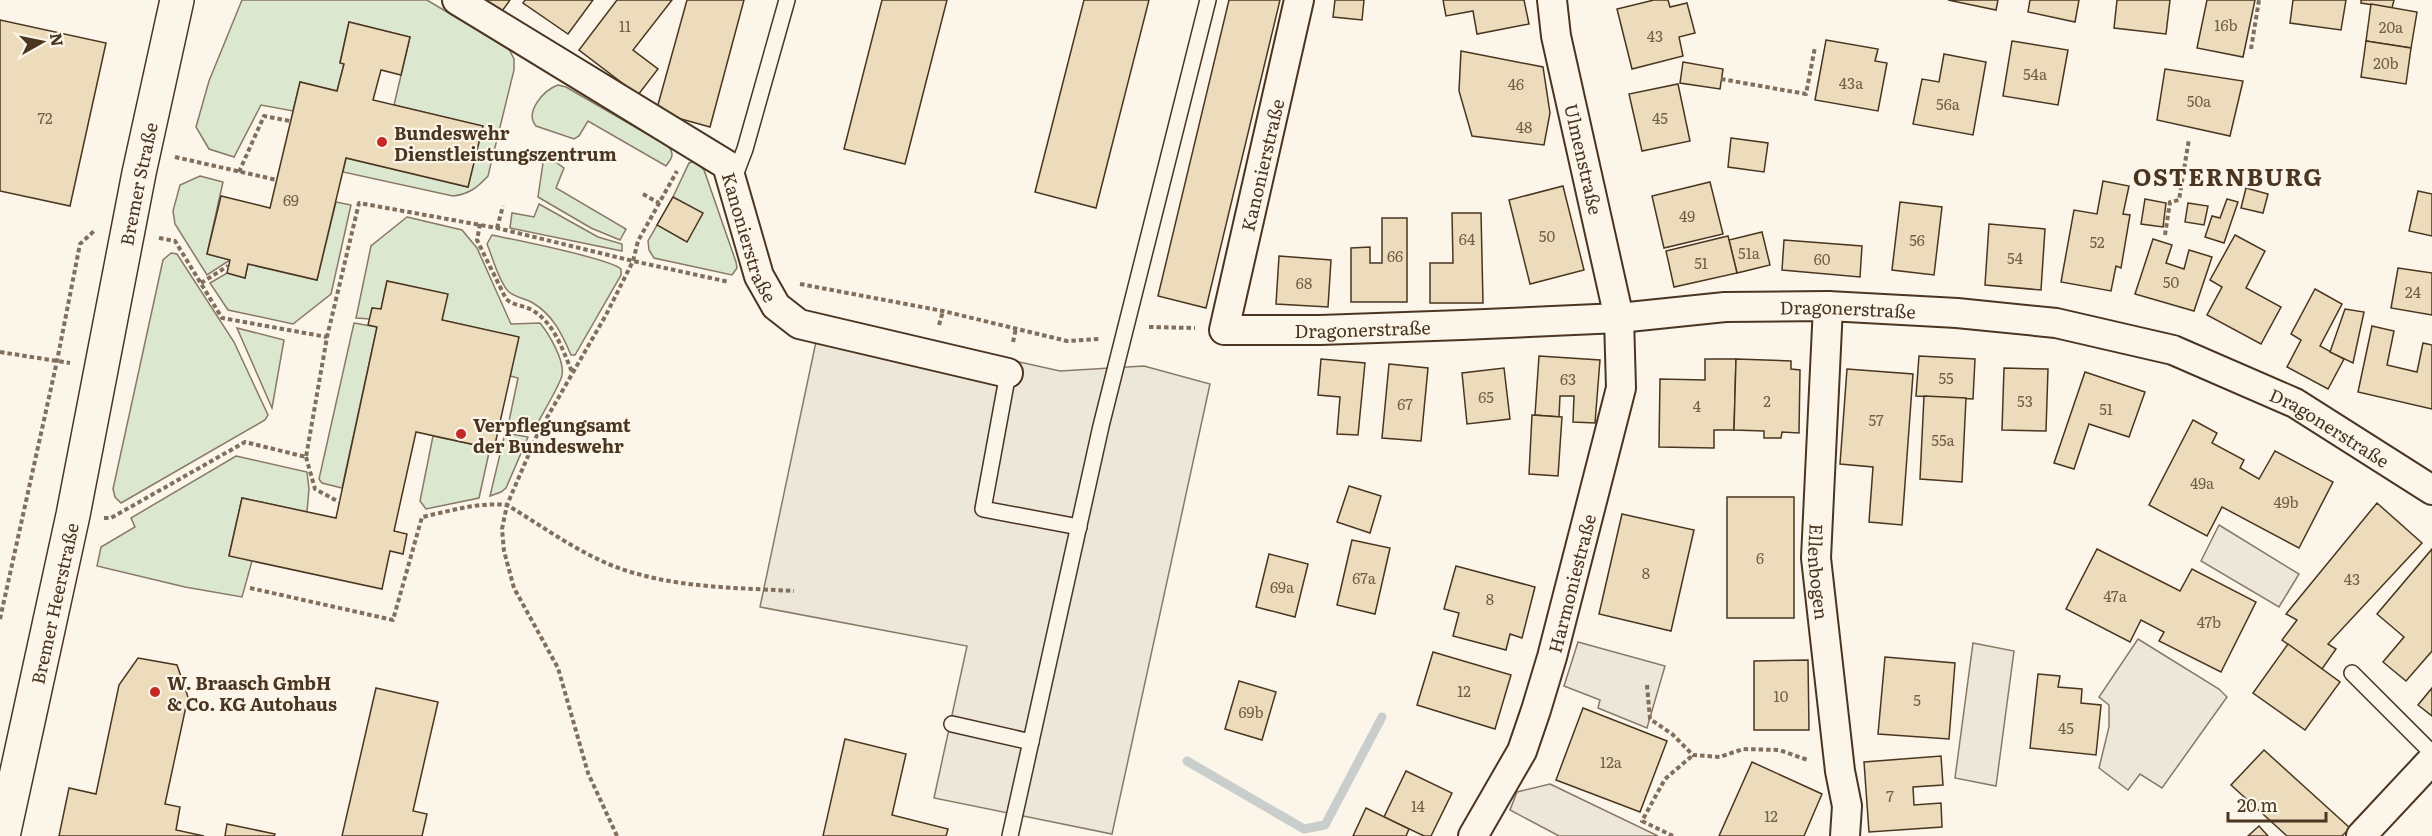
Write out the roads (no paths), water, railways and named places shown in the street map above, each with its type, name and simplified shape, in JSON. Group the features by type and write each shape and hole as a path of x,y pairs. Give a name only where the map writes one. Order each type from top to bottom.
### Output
{"street":[{"name":"Bremer Straße","path":"102,368 144,151 177,0"},
{"name":"Kanonierstraße","path":"457,0 727,165 759,276 776,306 799,324 1008,374"},
{"name":"Kanonierstraße","path":"1224,330 1299,0"},
{"name":"Ulmenstraße","path":"1552,0 1556,36 1619,318"},
{"name":"Dragonerstraße","path":"1224,330 1320,330 1619,318 1725,307 1828,306 2056,323 2174,350 2295,403 2432,490"},
{"name":"Ellenbogen","path":"1828,306 1816,558 1840,771 1847,806 1845,836"},
{"name":"Harmoniestraße","path":"1473,836 1522,751 1552,657 1621,388 1619,318"},
{"name":"Bremer Heerstraße","path":"3,836 73,515 102,368"},
{"path":"2361,836 2432,760"}],"lane":[{"path":"732,182 746,149 787,0"},
{"path":"1010,836 1078,527 1208,0"},
{"path":"1008,374 983,508 1078,527"},
{"path":"2352,673 2432,753"},
{"path":"952,724 1031,742"}],"waterway":[{"path":"1187,761 1304,829 1325,825 1382,717"}],"place":[{"name":"Bundeswehr Dienstleistungszentrum","path":"382,142"},
{"name":"Verpflegungsamt der Bundeswehr","path":"461,434"},
{"name":"W. Braasch GmbH & Co. KG Autohaus","path":"155,692"}],"district":[{"name":"OSTERNBURG","path":"2228,175"}]}
